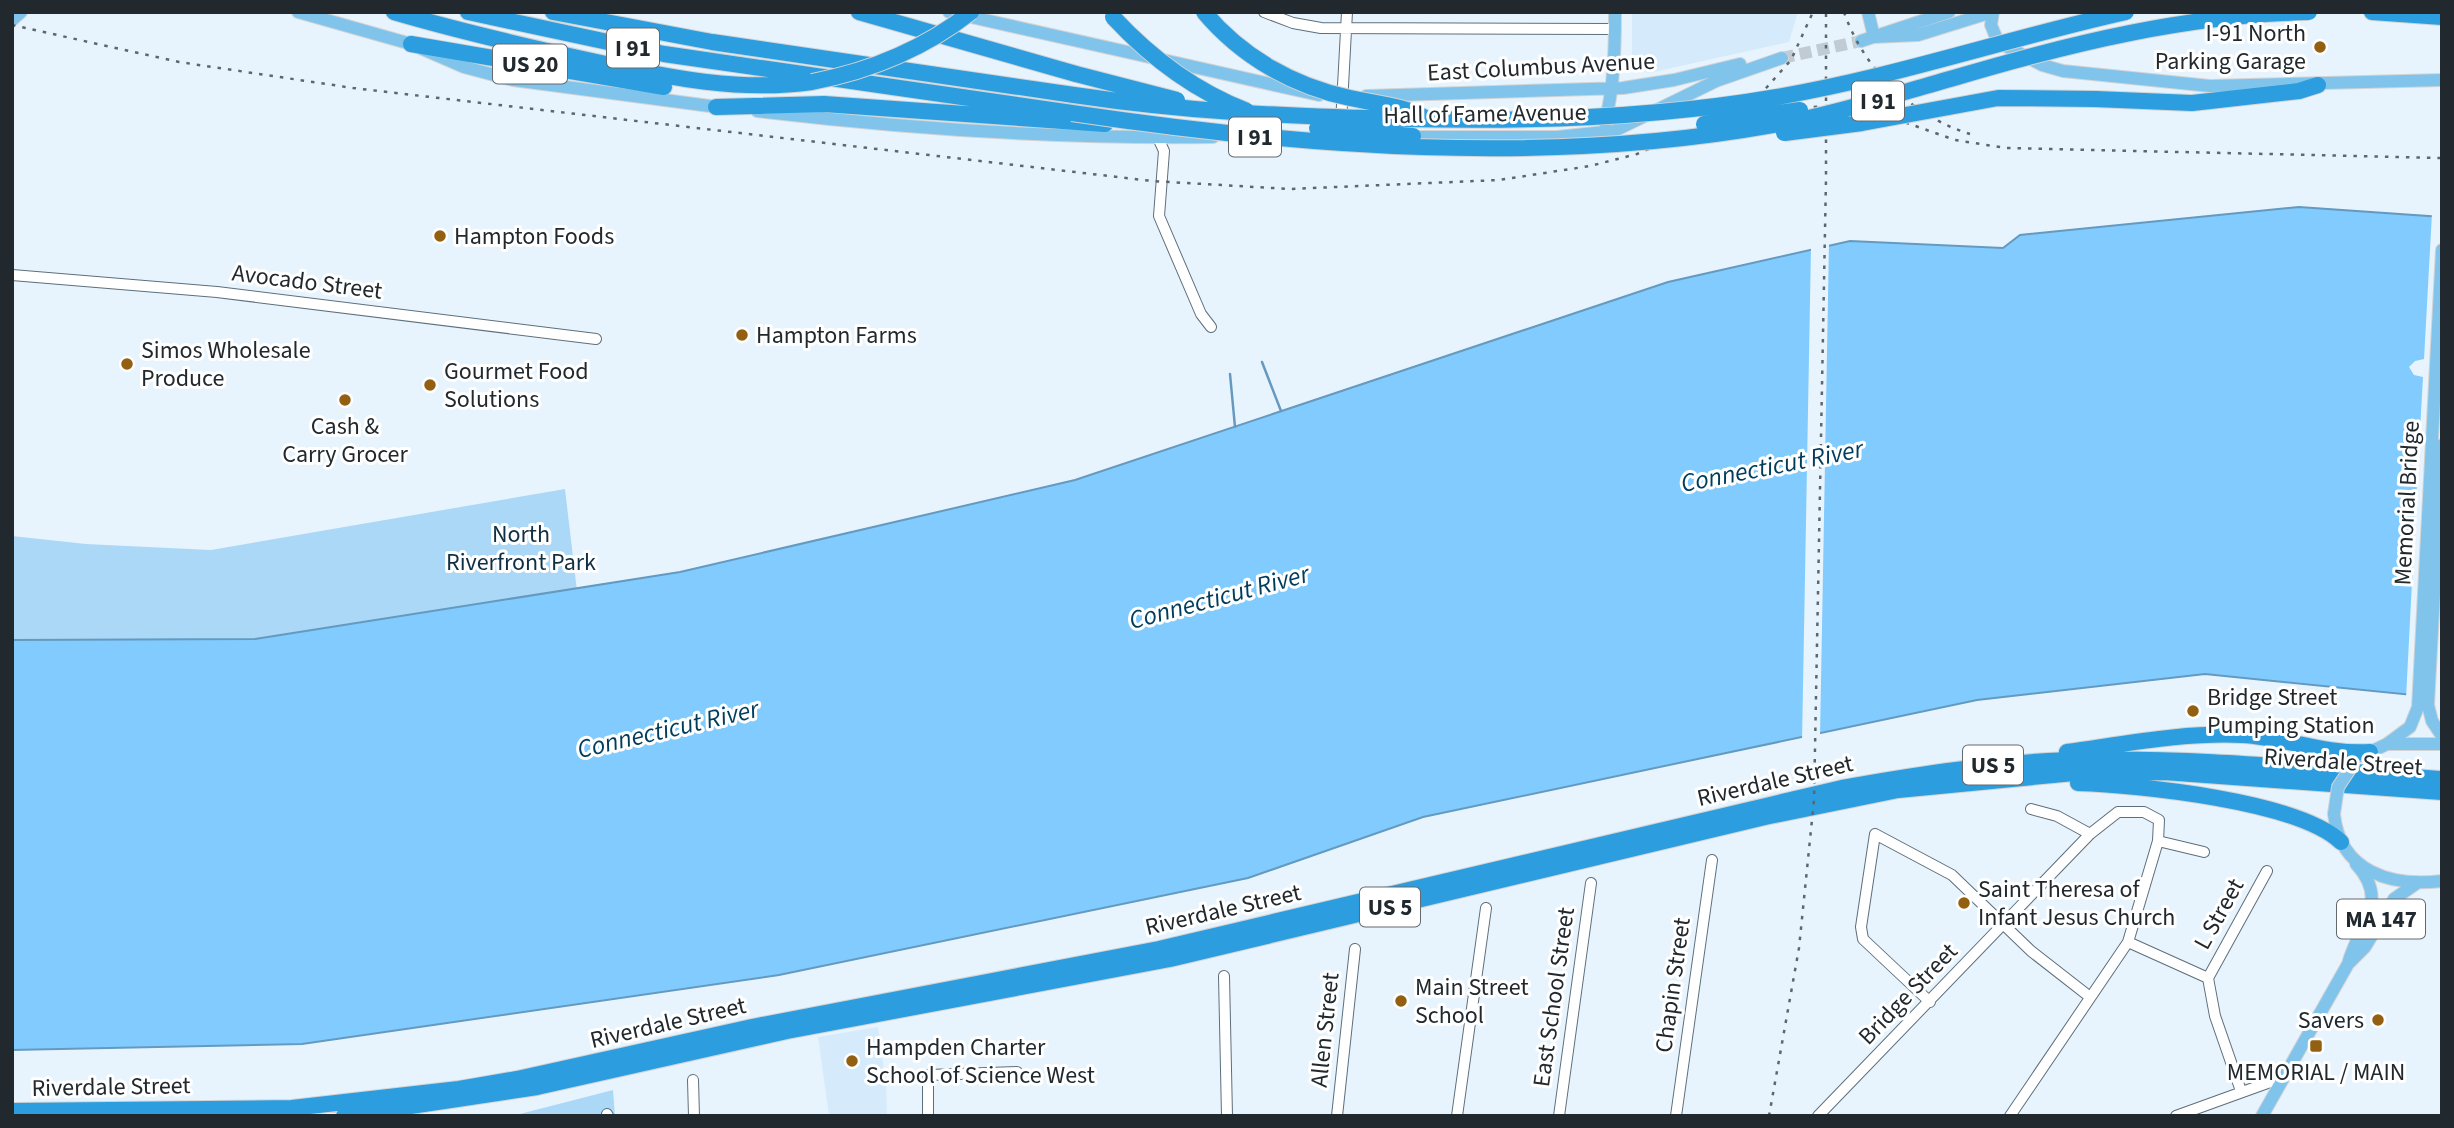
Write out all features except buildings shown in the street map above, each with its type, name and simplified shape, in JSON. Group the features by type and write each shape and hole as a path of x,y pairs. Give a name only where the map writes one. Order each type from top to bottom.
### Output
{"highway":[{"path":"394,12 649,79"},
{"name":"I 91","path":"468,12 564,34 698,59 1163,132 1304,142 1439,147 1596,143 1709,134 1810,118 2131,32 2240,16 2309,12"},
{"name":"I 91","path":"552,12 724,44 1210,113 1429,120 1632,115 1747,102 1847,83 2126,12"},
{"path":"859,12 1076,74 1180,100 1311,118"},
{"name":"US 20","path":"411,44 649,79 727,94 769,91 863,70 894,58 940,34 971,12"},
{"path":"1204,12 1244,50 1285,76 1332,94 1408,108 1429,120"},
{"path":"2372,12 2442,17"},
{"path":"1112,15 1157,59 1219,99 1275,119 1361,133 1522,135 1692,125 1794,111 1954,78"},
{"path":"1709,134 1754,135 1820,129 2008,97 2192,103 2300,91 2318,85"},
{"path":"716,107 824,104 1071,117"},
{"path":"1993,772 2061,753 2205,735 2270,738 2334,753 2370,752"},
{"name":"Riverdale Street","path":"12,1111 292,1108 459,1089 517,1079 751,1027 1159,949 1842,788 1993,772 2163,760 2442,779"},
{"path":"1993,772 2201,795 2316,825 2340,842"},
{"name":"Riverdale Street","path":"344,1116 537,1087 787,1031 1170,959 1833,802 1993,772 2164,772 2442,792"},
{"path":"12,1101 163,1102 292,1108"}],"main road":[{"path":"12,20 21,12"},
{"name":"US 20","path":"299,12 411,44"},
{"path":"326,12 372,32"},
{"name":"East Columbus Avenue","path":"949,12 1264,85 1342,96 1611,88 1655,84 1755,61 1782,58"},
{"path":"1601,133 1615,75 1615,12"},
{"path":"1868,12 1868,39"},
{"path":"1868,39 1950,12"},
{"path":"1868,39 1918,35 1992,12 1991,25 1998,42 2049,68 2219,87 2442,80"},
{"name":"Hall of Fame Avenue","path":"411,44 464,67 513,80 716,107 939,130 1066,137 1163,132 1391,137 1557,137 1601,133 1625,128 1716,81 1782,58"},
{"path":"1387,95 1377,105 1374,118 1380,130 1391,137"},
{"name":"Memorial Bridge","path":"2423,714 2442,250"},
{"name":"Memorial Bridge","path":"2423,714 2442,444"},
{"path":"2442,736 2423,714 2407,730 2354,763 2338,787 2334,814 2340,842 2356,864 2390,880 2442,881"},
{"path":"2387,744 2442,744"},
{"name":"MA 147","path":"2348,964 2354,940 2374,900 2369,882 2356,864"},
{"name":"MA 147","path":"2262,1116 2348,964 2365,947 2397,896 2421,882"}],"street":[{"path":"1264,12 1293,23 1346,28 1615,29"},
{"path":"1341,136 1347,12"},
{"path":"1163,132 1160,223 1201,314 1211,327"},
{"name":"Avocado Street","path":"12,275 217,292 596,339"},
{"path":"2031,809 2057,816 2090,834"},
{"name":"Bridge Street","path":"1818,1116 2090,834 2117,813 2137,811 2153,816 2160,823 2158,841"},
{"path":"1930,1002 1863,939 1861,927 1875,834 1944,869 2039,957 2090,997"},
{"path":"2010,1116 2128,942 2158,841 2204,852"},
{"name":"Chapin Street","path":"1676,1116 1712,860"},
{"name":"L Street","path":"2208,978 2267,871"},
{"name":"East School Street","path":"1559,1116 1591,883"},
{"path":"1457,1116 1486,908"},
{"path":"2128,942 2208,978 2215,1017 2241,1091"},
{"name":"Allen Street","path":"1337,1116 1355,948"},
{"path":"1224,976 1227,1116"},
{"path":"928,1116 928,1075 1017,1072"},
{"path":"2175,1116 2284,1077"},
{"path":"693,1080 694,1116"}],"shaded area":[{"path":"1632,12 1798,12 1789,42 1649,73 1639,70 1632,59"},
{"name":"Hampden Charter School of Science West","path":"878,1027 886,1084 887,1116 829,1116 818,1037"}],"green space":[{"name":"North Riverfront Park","path":"565,489 577,591 255,639 12,640 12,536 86,544 211,550"},
{"path":"613,1090 615,1116 512,1116"}],"water":[{"name":"Connecticut River","path":"2299,207 2442,217 2442,698 2205,674 1977,700 1423,817 1248,878 779,975 302,1044 12,1050 12,640 255,639 680,572 1075,480 1668,282 1850,241 2003,248 2020,235"}],"pier":[{"path":"2432,213 2442,214 2441,702 2406,698 2418,466 2409,464 2404,457 2412,449 2419,448 2423,377 2414,375 2409,367 2415,361 2424,359"},
{"path":"1829,242 1820,737 1802,741 1811,246"}],"waterway":[{"path":"1262,362 1281,411"},
{"path":"1230,374 1235,427"}],"tunnel":[{"path":"1782,58 1861,41"}],"railway":[{"path":"12,25 179,62 353,88 1152,181 1290,189 1499,180 1590,166 1637,154 1708,124 1760,95 1791,60 1813,12"},
{"path":"1769,1116 1799,948 1814,800 1826,179 1826,12"},
{"path":"1844,12 1864,53 1893,88 1929,116 1970,134"},
{"path":"1731,120 1767,111 1839,105 1873,111 1955,140 2006,148 2442,158"}],"place":[{"name":"I-91 North Parking Garage","path":"2320,47"},
{"name":"Hampton Foods","path":"440,236"},
{"name":"Hampton Farms","path":"742,335"},
{"name":"Simos Wholesale Produce","path":"127,364"},
{"name":"Gourmet Food Solutions","path":"430,385"},
{"name":"Cash & Carry Grocer","path":"345,400"},
{"name":"Bridge Street Pumping Station","path":"2193,711"},
{"name":"Saint Theresa of Infant Jesus Church","path":"1964,903"},
{"name":"Main Street School","path":"1401,1001"},
{"name":"Savers","path":"2378,1020"},
{"name":"MEMORIAL / MAIN","path":"2316,1046"},
{"name":"Hampden Charter School of Science West","path":"852,1061"}]}
